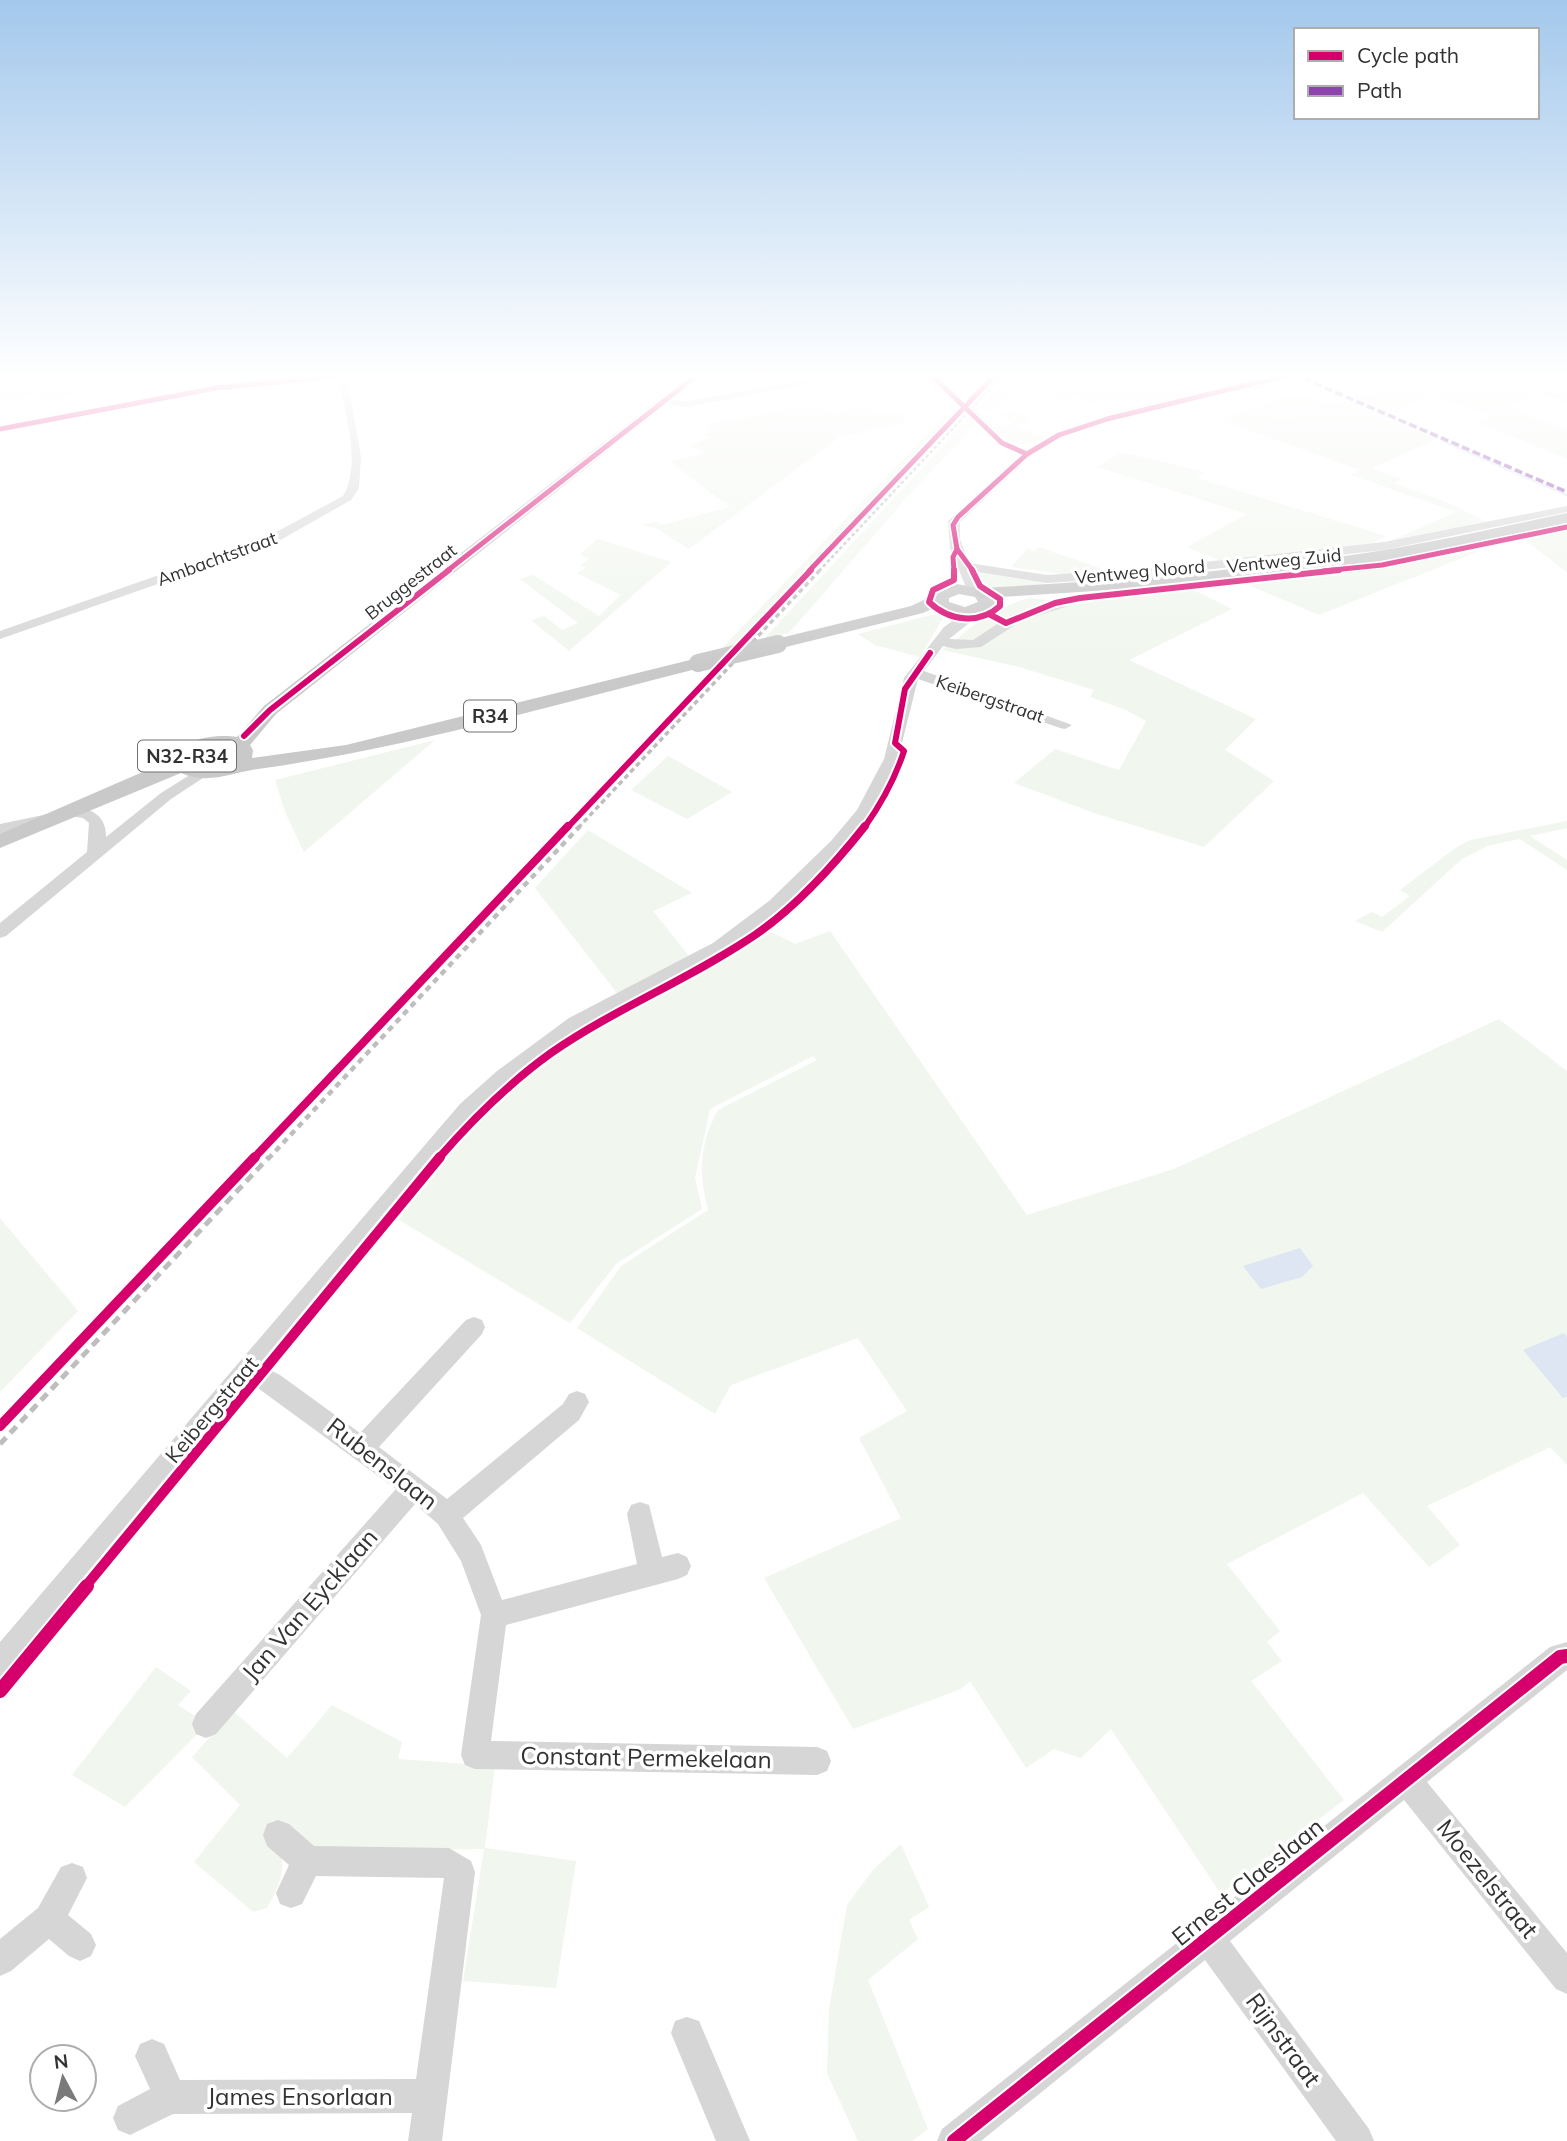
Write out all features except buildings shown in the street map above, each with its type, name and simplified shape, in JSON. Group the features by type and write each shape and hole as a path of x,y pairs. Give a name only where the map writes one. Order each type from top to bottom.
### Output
{"highway":[{"path":"975,597 1388,555 1567,518"}],"main road":[{"name":"Bruggestraat","path":"218,741 270,710 573,473"},
{"path":"944,593 975,597 946,606 944,593"},
{"name":"R34","path":"231,768 371,746 698,663 917,610 946,606"},
{"name":"Bruggestraat","path":"242,747 270,710"},
{"name":"N32-R34","path":"218,741 242,747 242,759 231,768 192,764 218,741"},
{"name":"R34","path":"242,747 255,758 281,762"},
{"path":"0,842 145,778 192,764"},
{"path":"0,835 57,816"}],"street":[{"name":"Ambachtstraat","path":"0,635 271,540 347,498 357,482 356,473"},
{"path":"975,597 962,568 953,534 954,521 1006,473"},
{"name":"Ventweg Noord","path":"962,568 984,567 1047,579 1150,572 1384,546 1567,509"},
{"name":"Ventweg Zuid","path":"945,636 963,646 976,644 1016,618 1080,598 1382,565 1567,527"},
{"name":"Keibergstraat","path":"0,1663 428,1152 467,1110 504,1076 576,1023 747,929 838,844 864,812 884,775 895,743 905,689 975,597"},
{"name":"Keibergstraat","path":"945,636 955,614 946,606"},
{"name":"Keibergstraat","path":"915,673 1065,725"},
{"path":"0,932 166,796 192,764"},
{"path":"0,830 57,816 90,815 98,820 100,828 95,855"},
{"path":"363,1447 474,1326"},
{"name":"Rubenslaan","path":"246,1369 272,1382 414,1487 447,1515 472,1554 494,1615 475,1755"},
{"path":"447,1515 571,1412 577,1402"},
{"name":"Jan Van Eycklaan","path":"206,1724 414,1487"},
{"path":"494,1615 665,1568 640,1514"},
{"name":"Ernest Claeslaan","path":"954,2141 1560,1657 1567,1656"},
{"name":"Constant Permekelaan","path":"475,1755 817,1761"},
{"name":"Moezelstraat","path":"1406,1780 1567,1978"},
{"path":"278,1835 307,1861 449,1863 460,1872 425,2141"},
{"path":"291,1893 307,1861"},
{"path":"0,1961 49,1919 72,1878"},
{"path":"49,1919 80,1945"},
{"name":"Rijnstraat","path":"1209,1939 1357,2141"},
{"path":"687,2033 733,2141"},
{"path":"152,2056 170,2097"},
{"name":"James Ensorlaan","path":"130,2118 170,2097 431,2096"}],"shaded area":[{"path":"685,473 791,473 689,549 656,528 643,525 656,521 662,525 730,507"},
{"path":"890,473 902,473 737,647 721,649"},
{"path":"917,473 929,473 789,633 763,640"},
{"path":"1116,473 1203,473 1197,478 1386,536 1372,544 1223,562 1187,547 1247,514"},
{"path":"1385,473 1401,479 1394,483 1449,503 1489,523 1386,543 1456,512 1351,475"},
{"path":"1567,530 1567,572 1525,540"},
{"path":"598,539 671,562 569,651 531,620 544,616 562,630 578,623 520,579 533,575 599,616 621,595 577,573 586,568 581,565 589,559 580,554"},
{"path":"1039,547 1114,573 1058,577 1057,573 1011,567 1027,549 1034,551"},
{"path":"1482,550 1319,615 1248,585 1373,569"},
{"path":"974,570 1044,581 1048,589 996,591 988,587"},
{"path":"1192,589 1232,609 1129,660 1256,719 1225,750 1274,781 1204,847 1094,813 1014,783 1055,749 1119,770 1146,721 1126,710 1090,697 1094,690 1019,667 942,650 948,646 961,648 978,645 1016,622 1059,608 1125,596"},
{"path":"1030,598 1054,601 1014,614 974,641 955,642 990,615"},
{"path":"939,613 943,618 920,657 875,645 858,634"},
{"path":"435,740 304,852 285,812 275,780"},
{"path":"210,749 227,749 232,754 217,765 199,764 200,754"},
{"path":"668,756 732,792 687,819 631,790"},
{"path":"1567,821 1567,828 1530,836 1567,860 1567,870 1520,839 1487,846 1462,859 1382,932 1355,921 1372,912 1382,917 1410,896 1400,890 1470,840"},
{"path":"588,830 692,893 653,911 689,956 617,993 535,888"},
{"path":"768,930 795,944 830,931 1027,1215 1174,1169 1499,1019 1567,1071 1567,1337 1563,1333 1563,1398 1567,1397 1567,1465 1550,1447 1427,1506 1460,1545 1429,1567 1363,1493 1227,1564 1280,1631 1267,1642 1282,1661 1251,1681 1344,1800 1221,1894 1111,1729 1081,1758 1054,1749 1026,1768 970,1681 961,1689 853,1729 764,1578 901,1518 859,1438 907,1411 858,1338 731,1385 715,1414 577,1328 621,1266 708,1210 702,1159 707,1134 718,1110 817,1060 813,1056 710,1109 695,1178 702,1209 616,1264 570,1323 399,1220 397,1215 400,1209 448,1154 498,1102 534,1070 619,1013"},
{"path":"0,1218 78,1311 0,1392"},
{"path":"1300,1248 1313,1266 1302,1277 1261,1289 1243,1266"},
{"path":"1564,1333 1567,1337 1567,1397 1563,1398 1523,1350"},
{"path":"156,1667 191,1691 178,1705 198,1718 198,1733 125,1807 72,1775"},
{"path":"332,1705 402,1742 398,1759 495,1766 485,1848 576,1861 556,1988 463,1981 484,1849 281,1852 280,1881 274,1894 267,1908 253,1912 194,1862 240,1805 192,1757 233,1711 287,1758"},
{"path":"901,1844 929,1907 909,1920 918,1939 868,1980 928,2129 912,2141 858,2141 827,2073 829,2009 847,1905 873,1870"}],"waterway":[{"path":"1516,473 1567,495"}],"railway":[{"path":"819,571 911,473"},
{"path":"578,828 820,570"},
{"path":"268,1159 580,826"},
{"path":"0,1444 269,1157"}],"marked path":[{"path":"1523,473 1567,492"}],"cycle path":[{"path":"244,736 270,710 573,473"},
{"path":"0,1426 902,473"},
{"path":"957,549 953,525 958,517 1006,473"},
{"path":"989,614 1006,623 1055,603 1080,598 1382,565 1567,527"},
{"path":"957,549 966,558 980,586 1000,599 1000,606 993,612 964,618 944,613 929,602 933,590 954,580 953,557 957,549"},
{"path":"0,1691 422,1178 471,1123 551,1053 756,934 794,902 853,841 883,799 898,768 904,751 895,743 905,689 930,653"},
{"path":"954,2141 1560,1657 1567,1656"}]}
